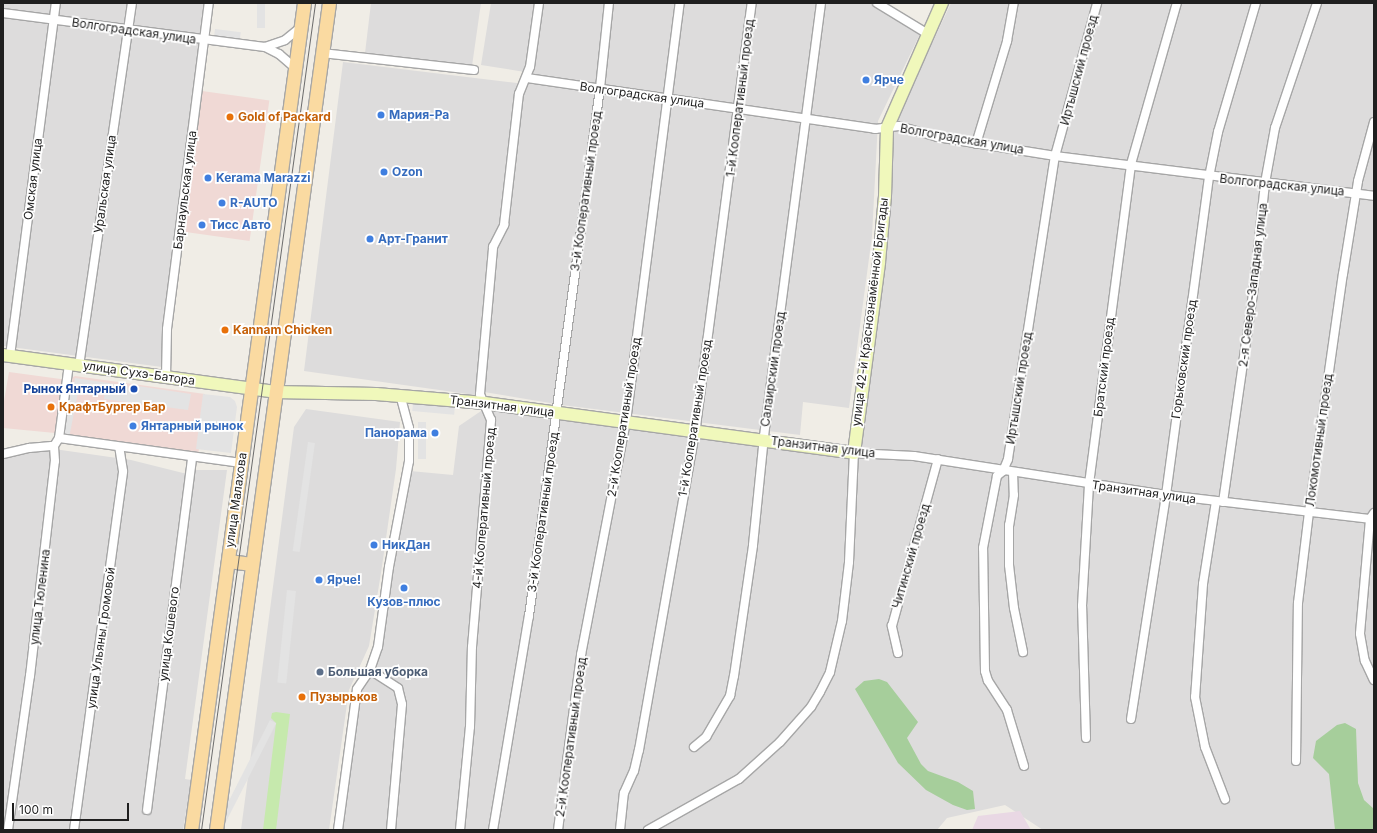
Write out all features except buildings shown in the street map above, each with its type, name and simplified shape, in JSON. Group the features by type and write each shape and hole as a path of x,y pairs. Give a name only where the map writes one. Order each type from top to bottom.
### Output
{"main road":[{"name":"улица Малахова","path":"191,830 304,3"},
{"name":"улица Малахова","path":"216,830 329,3"},
{"path":"228,561 252,564"}],"street":[{"name":"Омская улица","path":"6,356 56,3"},
{"name":"Уральская улица","path":"74,365 132,3"},
{"name":"Барнаульская улица","path":"166,377 167,329 209,3"},
{"name":"4-й Кооперативный проезд","path":"460,830 470,728 472,647 491,420 480,394 492,247 504,225 519,94 527,78 539,3"},
{"name":"3-й Кооперативный проезд","path":"493,830 529,616 600,88 609,3"},
{"name":"2-й Кооперативный проезд","path":"558,830 581,655 626,422 680,3"},
{"name":"1-й Кооперативный проезд","path":"620,830 624,794 634,771 639,750 694,431 739,108 752,3"},
{"name":"Салаирский проезд","path":"694,747 706,737 730,696 753,545 764,440 821,3"},
{"path":"877,3 928,34"},
{"name":"улица 42-й Краснознамённой Бригады","path":"648,830 676,817 739,779 780,742 811,707 830,672 842,621 849,562 854,453 879,262 885,196 887,128 942,3"},
{"path":"976,144 1007,41 1014,3"},
{"name":"Иртышский проезд","path":"1024,766 1007,710 988,681 985,672 983,548 997,476 1003,471 1008,458 1055,156 1097,3"},
{"name":"Братский проезд","path":"1086,738 1082,606 1089,484 1131,164 1177,3"},
{"name":"Горьковский проезд","path":"1131,719 1166,495 1209,177 1218,132 1256,3"},
{"name":"2-я Северо-Западная улица","path":"1225,799 1205,747 1195,697 1203,584 1219,502 1253,294 1265,183 1275,128 1317,3"},
{"name":"Волгоградская улица","path":"3,13 204,41 265,47 279,54 295,68"},
{"name":"Волгоградская улица","path":"265,47 285,40 300,28"},
{"path":"322,53 474,70"},
{"name":"Волгоградская улица","path":"527,78 600,88 668,100 739,108 875,129 899,126 924,135 1055,156 1131,164 1209,177 1374,196"},
{"name":"Локомотивный проезд","path":"1296,761 1298,603 1308,512 1356,193 1374,122"},
{"name":"улица Сухэ-Батора","path":"6,356 275,392"},
{"path":"3,454 29,448 54,446 60,438 74,365"},
{"name":"Транзитная улица","path":"275,392 400,395 485,403 854,453 938,459 1003,471 1219,502 1308,512 1372,516"},
{"path":"338,830 356,695 370,670 378,647 389,567 409,461 409,428 400,395"},
{"path":"60,438 241,463"},
{"name":"улица Тюленина","path":"8,830 30,676 55,461 54,446"},
{"name":"улица Ульяны Громовой","path":"74,830 124,471 119,447"},
{"name":"улица Кошевого","path":"147,810 192,457"},
{"name":"Читинский проезд","path":"898,653 892,626 938,459"},
{"path":"1013,472 1014,495 1009,525 1009,565 1014,608 1023,652"},
{"path":"1372,516 1360,634 1364,661 1374,680"},
{"path":"370,670 398,688 402,704 391,830"}],"shaded area":[{"path":"3,3 207,3 162,367 3,346"},
{"path":"257,3 265,3 265,28 257,28"},
{"path":"371,3 481,3 472,66 365,53"},
{"path":"491,3 869,3 920,34 878,121 872,236 849,408 803,402 800,435 562,405 484,392 497,249 507,226 525,72 481,65"},
{"path":"951,3 1374,3 1374,821 1354,830 1043,830 1005,805 947,818 937,830 340,830 360,692 380,652 410,471 453,475 459,426 481,411 498,410 687,437 847,455 865,397 885,266 893,132 900,112"},
{"path":"215,29 241,32 240,40 214,37"},
{"path":"343,62 517,83 501,225 490,243 475,395 304,371"},
{"path":"202,91 269,100 250,241 182,232"},
{"path":"9,372 68,380 75,376 205,394 198,457 55,438 55,433 3,428 3,407"},
{"path":"75,378 128,386 128,389 137,390 138,386 191,394 188,410 104,399 105,389 74,384"},
{"path":"68,391 78,393 69,436 60,434"},
{"path":"203,394 230,397 235,401 237,407 231,453 196,449"},
{"path":"413,403 455,407 454,415 412,411"},
{"path":"306,409 400,422 396,469 381,573 369,646 349,690 329,830 241,830 294,427"},
{"path":"418,422 426,422 426,459 418,459"},
{"path":"308,442 315,443 300,552 293,551"},
{"path":"61,450 131,460 183,473 197,470 227,470 185,779 191,780 183,830 3,830 3,456 23,451"},
{"path":"287,590 296,591 286,683 277,682"},
{"path":"270,720 276,723 226,822 220,819"},
{"path":"1020,811 1031,830 972,830 978,816"}],"green space":[{"path":"879,679 887,682 918,722 907,738 921,764 928,771 958,782 973,791 975,809 967,810 953,805 926,790 898,763 855,689 864,681"},
{"path":"276,712 290,714 276,830 263,830 276,723 271,718 272,713"},
{"path":"1345,723 1356,729 1358,783 1364,800 1374,809 1374,830 1335,830 1329,774 1313,758 1316,741 1337,725"}],"tram line":[{"path":"201,830 315,3"}],"place":[{"name":"Ярче","path":"866,80"},
{"name":"Мария-Ра","path":"381,115"},
{"name":"Gold of Packard","path":"230,117"},
{"name":"Ozon","path":"384,172"},
{"name":"Kerama Marazzi","path":"208,178"},
{"name":"R-AUTO","path":"222,203"},
{"name":"Тисс Авто","path":"202,225"},
{"name":"Арт-Гранит","path":"370,239"},
{"name":"Kannam Chicken","path":"225,330"},
{"name":"Рынок Янтарный","path":"134,389"},
{"name":"КрафтБургер Бар","path":"51,407"},
{"name":"Янтарный рынок","path":"133,426"},
{"name":"Панорама","path":"435,433"},
{"name":"НикДан","path":"374,545"},
{"name":"Ярче!","path":"319,580"},
{"name":"Кузов-плюс","path":"404,588"},
{"name":"Большая уборка","path":"320,672"},
{"name":"Пузырьков","path":"302,697"}]}
